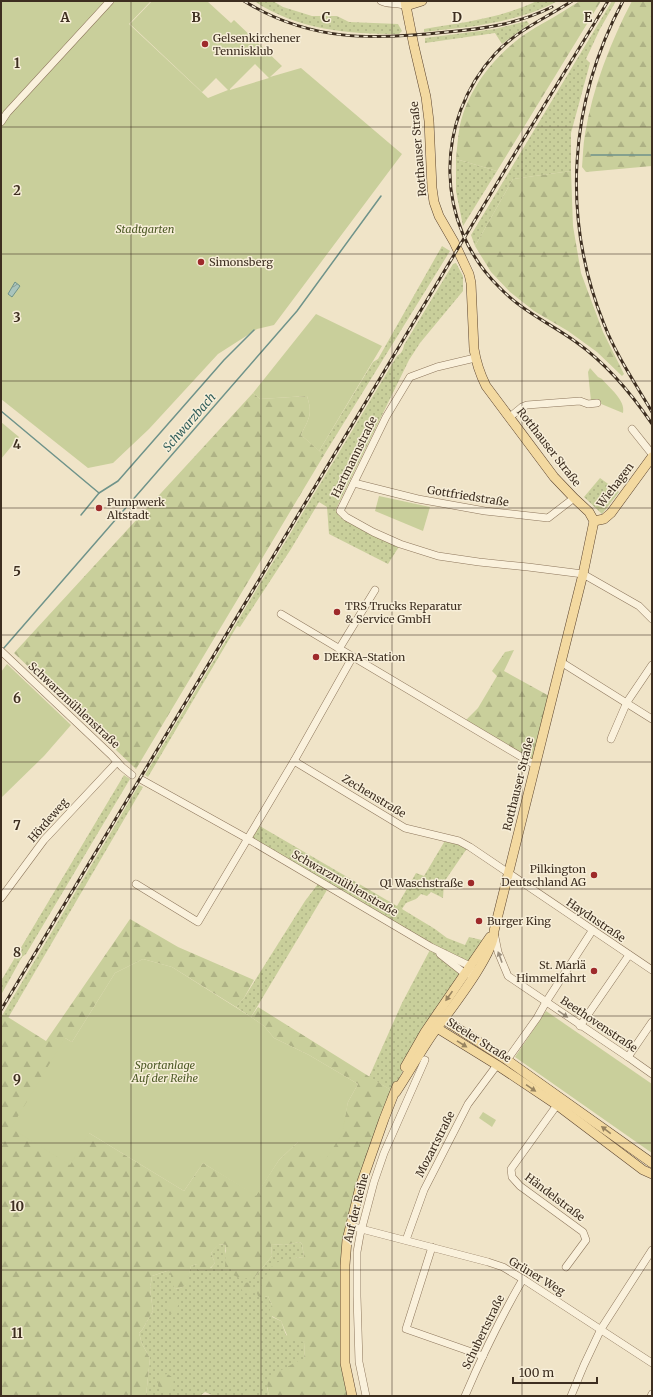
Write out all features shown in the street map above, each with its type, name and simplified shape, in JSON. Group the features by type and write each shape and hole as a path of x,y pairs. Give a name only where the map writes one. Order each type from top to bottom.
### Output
{"main road":[{"path":"406,4 422,1"},
{"name":"Rotthauser Straße","path":"406,4 427,103 430,128 432,188 434,202 439,216 454,242 469,274 471,283 473,342 475,358 482,378 486,386 554,477 589,512 594,521 583,574 494,934 483,962 474,975"},
{"name":"Wiehagen","path":"594,521 604,519 611,513 652,456"},
{"name":"Rotthauser Straße","path":"467,969 494,934"},
{"name":"Auf der Reihe","path":"352,1396 345,1363 345,1265 347,1240 360,1187 384,1118 396,1092 400,1077 408,1062 435,1024 467,969"},
{"path":"443,1019 474,975"},
{"name":"Steeler Straße","path":"652,1163 507,1060 443,1019 435,1024 557,1105 644,1170 652,1174"}],"street":[{"path":"1,122 4,114 110,1"},
{"path":"381,1 384,3 406,4"},
{"name":"Hartmannstraße","path":"475,358 437,367 410,377 386,417 340,511 346,517 372,532 400,544 438,556 583,574"},
{"path":"510,417 522,407 527,405 580,401 588,404 597,403"},
{"path":"632,429 652,456"},
{"name":"Gottfriedstraße","path":"354,483 418,500 485,511 548,518 574,498"},
{"path":"583,574 639,606 652,620"},
{"path":"339,649 375,590"},
{"path":"281,614 352,658 535,765"},
{"name":"Schwarzmühlenstraße","path":"2,652 132,775"},
{"path":"136,884 198,922 294,761 352,658"},
{"path":"561,662 652,719"},
{"path":"611,739 627,702 652,665"},
{"name":"Zechenstraße","path":"294,761 405,828 459,841 498,865 508,874"},
{"name":"Hördeweg","path":"1,898 44,840 117,762"},
{"name":"Schwarzmühlenstraße","path":"142,780 248,839 431,947 467,969 474,975"},
{"name":"Haydnstraße","path":"508,874 652,970"},
{"path":"507,1060 537,1018 592,931"},
{"name":"Beethovenstraße","path":"494,934 498,952 508,976 652,1074"},
{"path":"580,1026 630,955"},
{"path":"628,1057 652,1022"},
{"name":"Auf der Reihe","path":"366,1396 359,1362 357,1296 357,1252 361,1229 384,1153 425,1060"},
{"name":"Mozartstraße","path":"406,1240 424,1190 468,1104 497,1065"},
{"name":"Händelstraße","path":"557,1105 511,1169 512,1177 520,1186 583,1232 586,1240 566,1267"},
{"name":"Grüner Weg","path":"350,1226 503,1267 602,1329 652,1363"},
{"path":"432,1247 406,1329 483,1356"},
{"path":"571,1396 584,1365 602,1329 652,1250"},
{"name":"Schubertstraße","path":"465,1396 511,1299 523,1279"}],"green space":[{"name":"Stadtgarten","path":"1,1 151,1 129,24 208,98 228,90 216,78 202,92 130,24 152,1 207,1 231,23 234,20 282,66 270,77 301,68 402,154 274,325 257,329 218,354 149,429 113,463 88,468 1,399","holes":["255,64 269,78 230,90"]},
{"path":"254,1 273,1 283,7 312,16 337,16 349,22 398,24 402,31 399,34 380,34 324,28 288,18 271,11"},
{"path":"537,1 558,1 526,14 493,23 424,32 424,29 495,16"},
{"path":"580,1 601,1 497,171 456,159 460,125 464,111 477,84 486,72 506,49 533,29"},
{"path":"612,1 616,1 600,29 586,59 590,63 571,133 571,171 513,179 475,246 471,235"},
{"path":"632,1 652,1 652,166 586,172 582,167 583,146 588,117 603,66 616,33"},
{"path":"527,21 529,24 502,44 495,33 425,43 425,38 495,29"},
{"path":"456,159 497,171 463,226 456,191"},
{"path":"571,171 573,226 581,273 603,332 624,374 622,376 597,352 568,331 534,311 510,292 491,272 475,246 513,179"},
{"path":"442,246 450,251 324,455 319,451 373,362 378,359"},
{"path":"456,263 463,276 463,291 420,343 409,360 336,509 340,517 400,545 388,564 329,534 327,507 319,502 291,549 240,627 237,626 148,777 145,775 397,356 402,351 404,345 453,264"},
{"path":"316,314 382,346 319,451 301,435 310,412 307,396 260,399 253,393"},
{"path":"590,368 620,399 623,413 591,401 588,372"},
{"path":"253,393 260,399 307,396 310,412 301,435 324,455 136,769 14,653"},
{"path":"1,422 19,437 1,459"},
{"path":"600,478 619,492 602,514 584,497"},
{"path":"379,496 430,507 423,531 375,511"},
{"path":"514,650 504,671 551,697 534,763 464,722 478,708 497,676 492,671 505,652"},
{"path":"7,664 71,725 44,756 1,798 1,672"},
{"path":"124,775 130,779 26,954 22,957 1,995 1,981"},
{"path":"139,785 143,787 8,1018 3,1014"},
{"path":"258,825 397,906 416,873 424,876 446,839 468,847 444,882 443,898 431,892 427,896 421,894 416,899 406,903 402,909 447,938 465,945 469,937 486,941 470,964 438,948 250,839"},
{"path":"318,884 327,890 251,1017 236,1007 244,998 305,901"},
{"path":"130,919 178,947 254,980 244,998 236,1007 172,967 143,959 115,973 72,1042 65,1038 89,1133 184,1191 203,1163 256,1195 279,1160 298,1142 345,1116 348,1102 358,1084 309,1055 274,1038 264,1026 251,1017 258,1007 394,1092 358,1187 344,1265 351,1396 269,1396 268,1384 271,1377 300,1360 304,1360 305,1342 289,1340 281,1321 268,1314 272,1305 268,1296 261,1298 258,1296 256,1291 258,1287 262,1285 262,1282 274,1263 304,1257 302,1244 300,1242 284,1245 271,1244 272,1256 255,1277 242,1279 233,1275 231,1269 225,1267 226,1245 219,1244 211,1253 215,1263 210,1268 201,1271 198,1270 197,1264 191,1266 187,1285 175,1289 172,1283 170,1270 152,1276 150,1289 153,1311 139,1333 142,1344 150,1358 146,1396 1,1396 1,1017 3,1014 46,1041"},
{"path":"431,948 463,973 407,1062 394,1092 369,1077 402,1003"},
{"name":"Sportanlage Auf der Reihe","path":"143,959 172,967 264,1026 274,1038 309,1055 358,1084 348,1102 342,1134 325,1160 298,1142 279,1160 256,1196 203,1163 184,1191 89,1133 70,1165 11,1128 65,1038 72,1042 115,973"},
{"path":"546,1011 652,1084 652,1153 515,1057"},
{"path":"483,1112 496,1120 492,1127 479,1118"},
{"path":"300,1242 302,1244 304,1257 295,1258 264,1297 268,1296 272,1305 272,1317 281,1321 286,1335 305,1342 304,1361 295,1363 267,1388 269,1396 254,1396 254,1393 243,1396 214,1396 205,1392 200,1396 146,1396 150,1358 142,1344 139,1333 153,1311 150,1289 152,1276 170,1270 175,1289 180,1288 186,1285 191,1266 197,1264 211,1268 215,1263 211,1253 218,1244 226,1245 225,1251 231,1269 255,1277 272,1256 271,1244 284,1245"},
{"path":"245,1283 249,1283 251,1284 251,1292 245,1293 242,1290 242,1286"},
{"path":"173,1299 178,1305 178,1309 173,1314 166,1309 166,1307 168,1302"},
{"path":"166,1374 172,1377 174,1383 173,1386 166,1392 161,1390 158,1386 158,1382 162,1376"},
{"path":"249,1389 255,1393 254,1396 243,1396 244,1392"}],"water":[{"path":"15,282 20,286 12,297 8,294"}],"waterway":[{"name":"Schwarzbach","path":"591,155 652,155"},
{"name":"Schwarzbach","path":"3,649 297,311 381,196"},
{"path":"81,515 99,493 118,481 224,360 254,330"},
{"path":"1,411 99,493"}],"railway":[{"path":"244,1 293,24 318,31 368,37 420,35 500,25 526,18 552,7"},
{"path":"572,1 513,38 495,54 475,81 461,110 452,141 450,172 453,204 463,234 478,262 500,288 518,304 566,335 598,360 627,390 652,424"},
{"path":"1,1010 608,1"},
{"path":"623,1 605,39 591,79 582,119 577,160 577,201 581,243 590,284 604,324 620,358 652,412"}],"place":[{"name":"Gelsenkirchener Tennisklub","path":"205,44"},
{"name":"Simonsberg","path":"201,262"},
{"name":"Pumpwerk Altstadt","path":"99,508"},
{"name":"TRS Trucks Reparatur & Service GmbH","path":"337,612"},
{"name":"DEKRA-Station","path":"316,657"},
{"name":"Pilkington Deutschland AG","path":"594,875"},
{"name":"Q1 Waschstraße","path":"471,883"},
{"name":"Burger King","path":"479,921"},
{"name":"St. Marlä Himmelfahrt","path":"594,971"}]}
